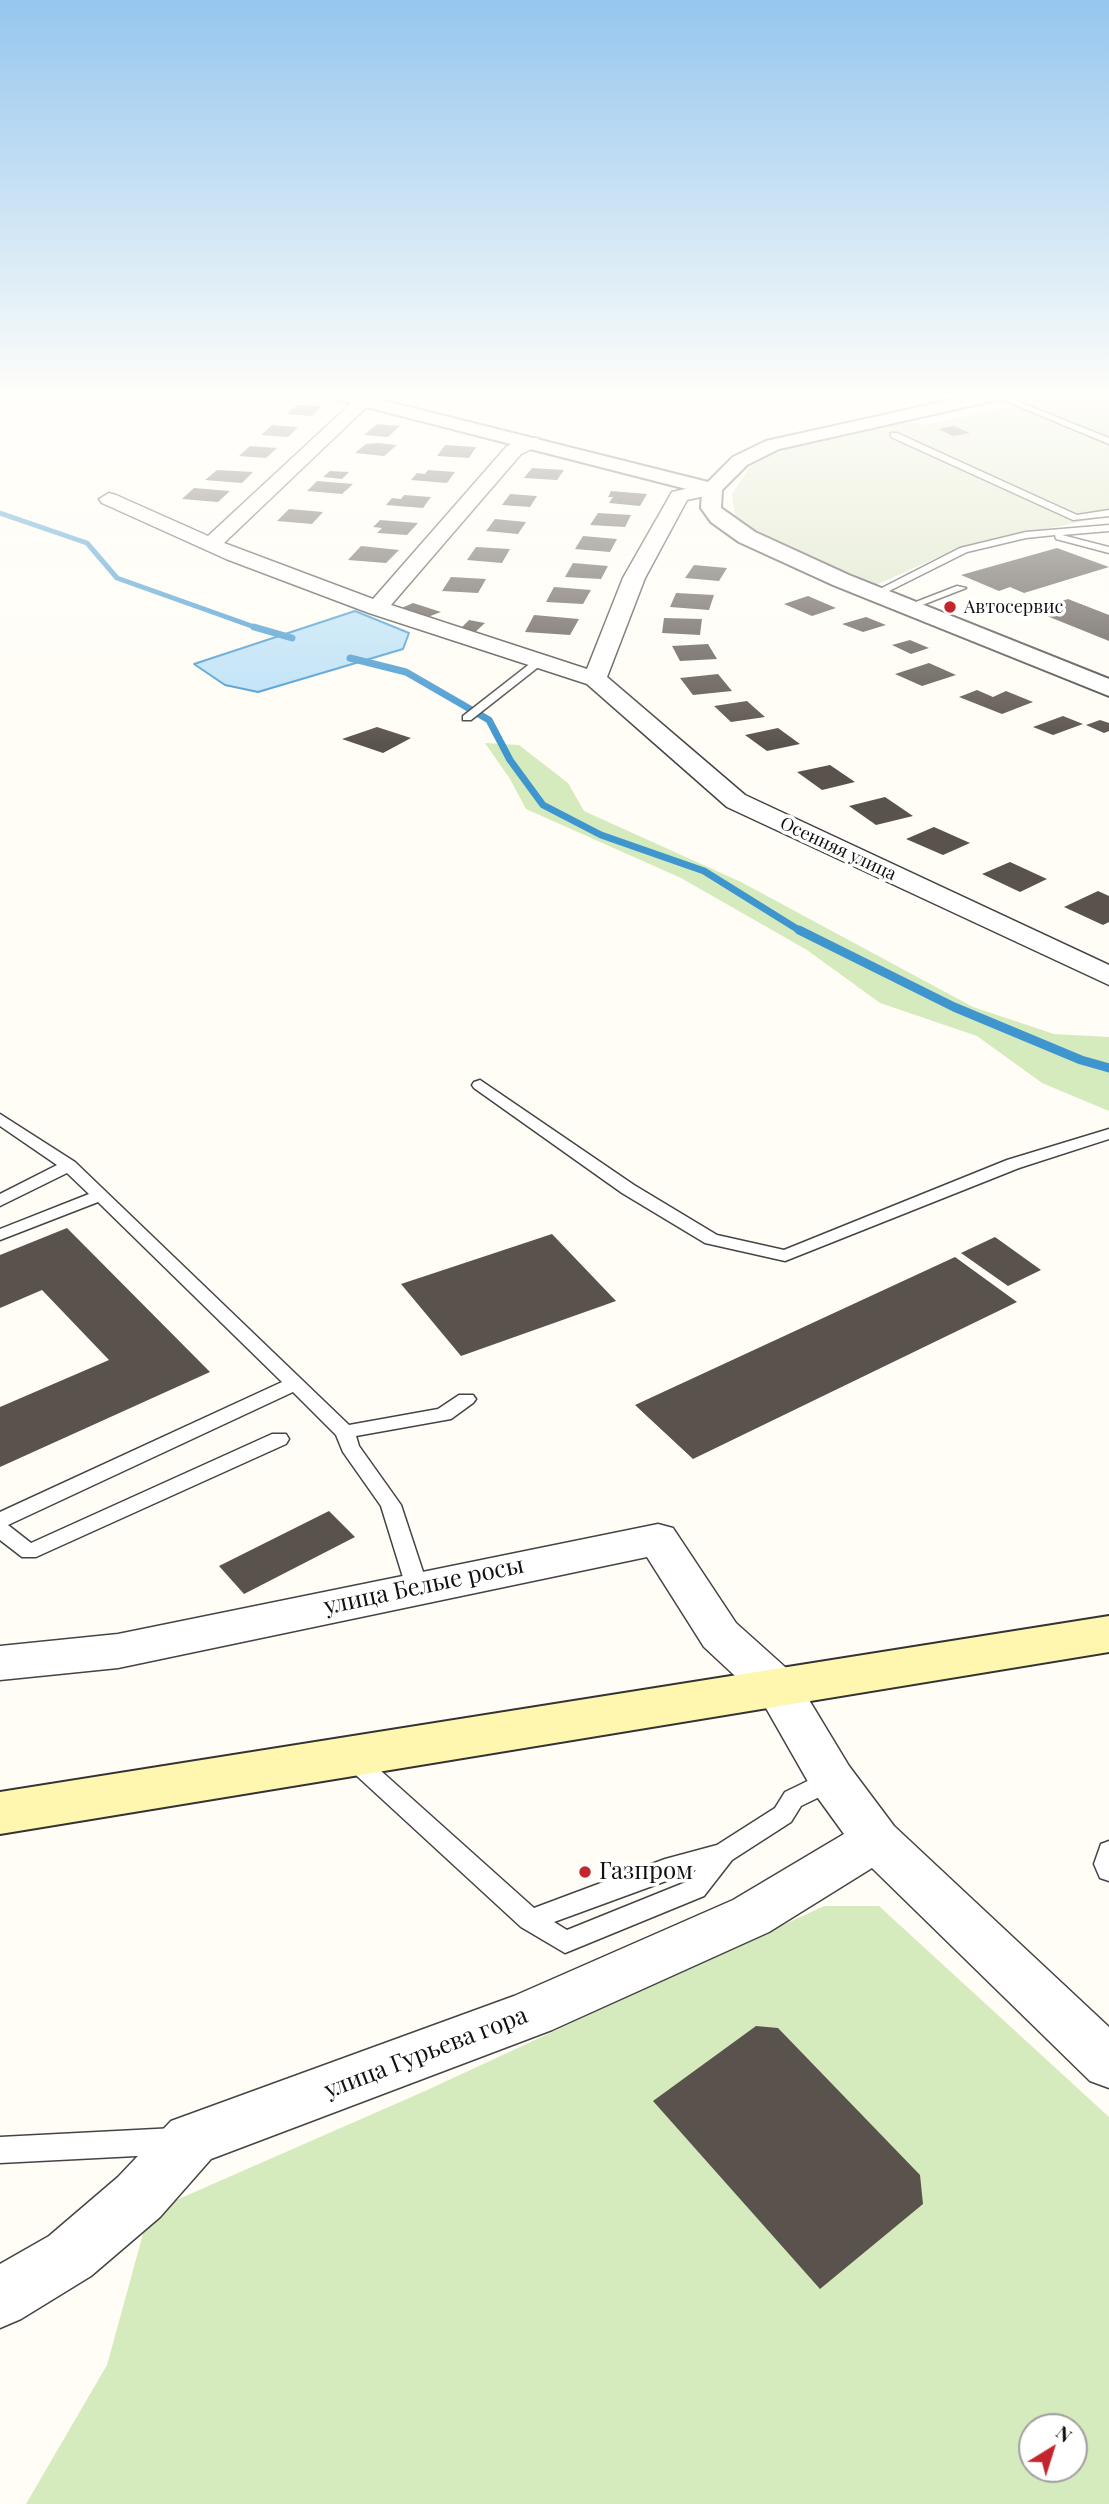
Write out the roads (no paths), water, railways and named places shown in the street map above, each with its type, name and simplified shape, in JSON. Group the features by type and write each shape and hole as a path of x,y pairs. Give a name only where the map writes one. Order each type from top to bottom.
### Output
{"main road":[{"path":"0,1813 1109,1634"}],"street":[{"name":"Осенняя улица","path":"139,513 210,545 377,608 595,679 736,801 1109,976"},
{"path":"210,545 244,513"},
{"path":"377,608 460,513"},
{"path":"595,679 634,578 670,513"},
{"path":"716,513 730,528 875,594 1109,688"},
{"name":"улица Белые росы","path":"0,1663 118,1650 658,1539 720,1635 778,1688"},
{"path":"778,1688 832,1780 876,1840 1109,2063"},
{"name":"улица Гурьева гора","path":"0,2298 70,2256 139,2197 191,2140 533,2013 751,1916 876,1840"}],"lane":[{"path":"1065,513 1076,518 1109,513"},
{"path":"875,594 964,550 1042,533 1109,528"},
{"path":"1042,533 1109,550"},
{"path":"908,607 961,588"},
{"path":"467,718 540,661"},
{"path":"480,1085 628,1189 711,1239 786,1255 1013,1164 1109,1135"},
{"path":"0,1119 69,1166 345,1432 350,1447 391,1505 417,1587"},
{"path":"0,1201 69,1166"},
{"path":"0,1235 100,1195"},
{"path":"0,1520 295,1384"},
{"path":"345,1432 444,1414 466,1399"},
{"path":"0,1529 29,1552 279,1439"},
{"path":"351,1757 530,1920 565,1942 695,1889 724,1853 783,1815 793,1799 832,1780"},
{"path":"1109,1851 1106,1864 1109,1871"},
{"path":"0,2150 191,2140"}],"water":[{"path":"355,611 409,633 403,649 258,692 225,685 194,664"}],"waterway":[{"path":"0,513 87,543 117,578 256,628"},
{"path":"256,628 292,638"},
{"path":"256,628 260,629"},
{"path":"350,658 406,672 489,720 510,760 543,805 601,835 704,871 802,932"},
{"path":"799,930 954,1007 1081,1060 1109,1068"}],"place":[{"name":"Автосервис","path":"950,607"},
{"name":"Газпром","path":"585,1872"}]}
